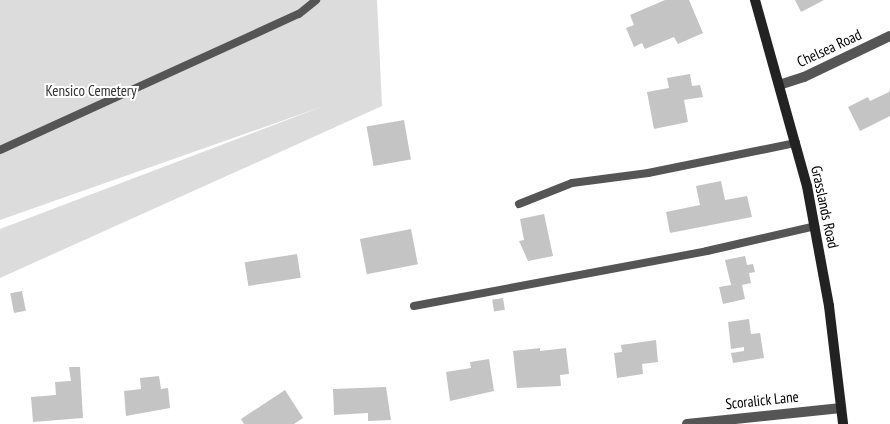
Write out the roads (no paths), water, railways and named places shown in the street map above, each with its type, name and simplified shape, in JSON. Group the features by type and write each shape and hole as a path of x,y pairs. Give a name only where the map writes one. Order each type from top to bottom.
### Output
{"main road":[{"name":"Grasslands Road","path":"755,0 796,143 814,226 829,306 843,424"}],"street":[{"name":"Chelsea Road","path":"779,85 804,77 890,36"},
{"name":"Scoralick Lane","path":"686,424 841,408"}],"lane":[{"path":"0,150 299,14 316,0"},
{"path":"519,204 572,184 648,172 796,143"},
{"path":"414,306 706,250 814,226"}],"park label":[{"name":"Kensico Cemetery","path":"91,91"}]}
